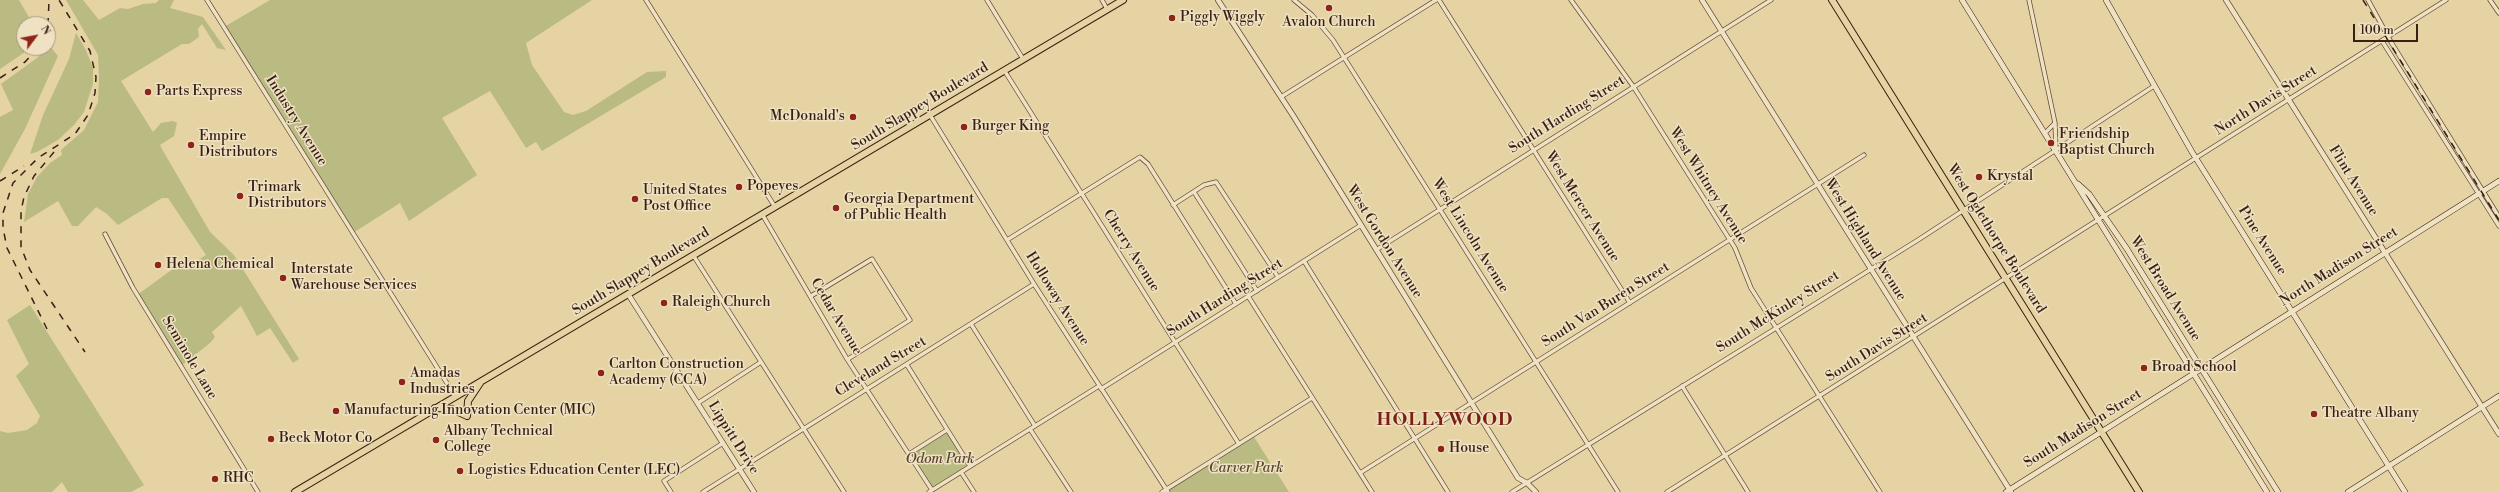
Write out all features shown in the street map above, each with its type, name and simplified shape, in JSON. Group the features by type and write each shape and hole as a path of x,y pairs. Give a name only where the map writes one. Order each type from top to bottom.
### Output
{"main road":[{"name":"South Slappey Boulevard","path":"295,492 434,408 1123,0"},
{"name":"West Oglethorpe Boulevard","path":"1832,0 2139,492"},
{"name":"West Broad Avenue","path":"1962,0 2077,183 2083,199 2267,492"},
{"name":"Pine Avenue","path":"2106,0 2196,159 2405,492"},
{"name":"North Madison Street","path":"2193,374 2202,370 2292,311 2499,181"},
{"name":"West Broad Avenue","path":"2077,183 2089,194 2105,217 2278,492"},
{"name":"South Madison Street","path":"2009,491 2193,374"},
{"path":"434,408 452,409 466,416 468,401 482,380"},
{"path":"2348,492 2499,396"}],"street":[{"name":"Industry Avenue","path":"207,0 455,396"},
{"path":"646,0 775,207"},
{"path":"987,0 1023,59"},
{"path":"1102,0 1107,10"},
{"name":"West Gordon Avenue","path":"1218,0 1361,225 1518,478 1527,483 1536,492"},
{"name":"West Lincoln Avenue","path":"1294,0 1323,26 1344,57 1618,492"},
{"path":"1280,97 1436,0"},
{"name":"West Mercer Avenue","path":"1439,0 1532,150 1630,303"},
{"name":"West Whitney Avenue","path":"1571,0 1633,86 1730,240 1738,256 1745,278 1880,492"},
{"name":"West Highland Avenue","path":"1702,0 2009,491"},
{"name":"South Harding Street","path":"1376,250 1440,208 1771,0"},
{"path":"2029,0 2055,123 2056,149"},
{"name":"Flint Avenue","path":"2226,0 2499,434"},
{"path":"2368,0 2499,216"},
{"name":"North Davis Street","path":"2098,221 2446,0"},
{"path":"2490,0 2499,13"},
{"path":"2382,41 2499,226"},
{"name":"Cherry Avenue","path":"1004,70 1239,444"},
{"name":"South McKinley Street","path":"1512,492 1964,210 2154,86"},
{"name":"Holloway Avenue","path":"930,115 1034,284 1167,491"},
{"path":"2045,133 2055,123"},
{"name":"South Van Buren Street","path":"1360,473 1864,155"},
{"path":"1007,240 1140,157 1145,160 1236,304"},
{"path":"1173,205 1212,182 1216,182 1220,185 1278,277"},
{"path":"1194,192 1257,290"},
{"name":"Cedar Avenue","path":"762,214 848,359 931,491"},
{"name":"South Davis Street","path":"1667,492 2098,221"},
{"name":"South Harding Street","path":"931,491 1236,304 1361,225"},
{"name":"Seminole Lane","path":"105,234 133,288 258,492"},
{"path":"693,256 844,492"},
{"path":"811,296 872,259 910,320 848,359"},
{"path":"1304,261 1448,492"},
{"name":"Cleveland Street","path":"702,492 867,388 907,365 1034,284"},
{"name":"Lippitt Drive","path":"628,294 754,492"},
{"path":"1248,296 1372,492"},
{"path":"971,324 1035,426"},
{"path":"698,403 761,362"},
{"path":"907,365 970,466"},
{"path":"1682,386 1748,492"},
{"path":"1162,492 1167,491 1312,398"},
{"path":"1030,429 1071,492"},
{"path":"909,454 948,430"},
{"path":"671,492 664,481 723,443"},
{"path":"961,472 974,492"}],"green space":[{"path":"0,0 19,0 28,16 16,16 16,56 19,56 0,69"},
{"path":"66,0 83,0 99,20 120,8 128,9 143,4 156,3 159,0 174,0 170,8 203,17 226,50 217,48 202,24 198,29 199,37 189,44 182,44 121,81 153,132 161,123 173,121 177,123 174,136 160,145 210,232 234,255 299,359 293,363 270,328 257,336 241,306 212,332 215,337 210,343 181,366 137,295 188,258 192,264 206,255 168,198 162,198 118,225 107,214 96,207 78,226 72,226 58,201 24,222 28,194 37,177 50,163 62,155 61,150 84,130 98,102 98,55"},
{"path":"270,0 592,0 526,43 532,65 564,112 573,115 586,111 647,72 666,71 666,77 542,151 536,142 526,148 490,91 442,118 477,175 409,221 400,203 353,233 224,27"},
{"path":"76,33 86,50 93,68 93,84 84,112 74,125 58,140 37,152 30,154 43,115 69,59"},
{"path":"56,54 58,56 25,129 0,174 0,117 13,110 1,84 39,56 56,56"},
{"path":"30,305 144,485 131,492 68,492 62,482 52,492 0,492 0,431 8,433 27,430 37,423 40,416 16,376 29,364 7,320"},
{"name":"Odom Park","path":"947,431 969,466 932,490 910,454"},
{"name":"Carver Park","path":"1254,437 1289,492 1170,492 1169,490"}],"railway":[{"path":"48,16 49,0"},
{"path":"47,329 7,248 3,228 3,213 13,183 38,158 75,134 88,115 95,93 96,77 90,51 59,0"},
{"path":"2363,0 2499,220"},
{"path":"0,78 25,62 31,56"},
{"path":"54,152 34,176 24,197 21,211 21,247 30,270 85,352"},
{"path":"0,181 24,166"}],"place":[{"name":"Avalon Church","path":"1329,8"},
{"name":"Piggly Wiggly","path":"1172,18"},
{"name":"Parts Express","path":"148,92"},
{"name":"McDonald's","path":"853,117"},
{"name":"Burger King","path":"964,127"},
{"name":"Friendship Baptist Church","path":"2051,143"},
{"name":"Empire Distributors","path":"191,145"},
{"name":"Krystal","path":"1979,177"},
{"name":"Popeyes","path":"739,187"},
{"name":"Trimark Distributors","path":"240,196"},
{"name":"United States Post Office","path":"635,199"},
{"name":"Georgia Department of Public Health","path":"836,208"},
{"name":"Helena Chemical","path":"158,265"},
{"name":"Interstate Warehouse Services","path":"283,278"},
{"name":"Raleigh Church","path":"664,303"},
{"name":"Broad School","path":"2144,368"},
{"name":"Carlton Construction Academy (CCA)","path":"601,373"},
{"name":"Amadas Industries","path":"402,382"},
{"name":"Manufacturing Innovation Center (MIC)","path":"336,411"},
{"name":"Theatre Albany","path":"2314,414"},
{"name":"Beck Motor Co","path":"271,439"},
{"name":"Albany Technical College","path":"436,440"},
{"name":"House","path":"1441,449"},
{"name":"Logistics Education Center (LEC)","path":"460,471"},
{"name":"RHC","path":"215,479"}],"district":[{"name":"HOLLYWOOD","path":"1445,421"}]}
